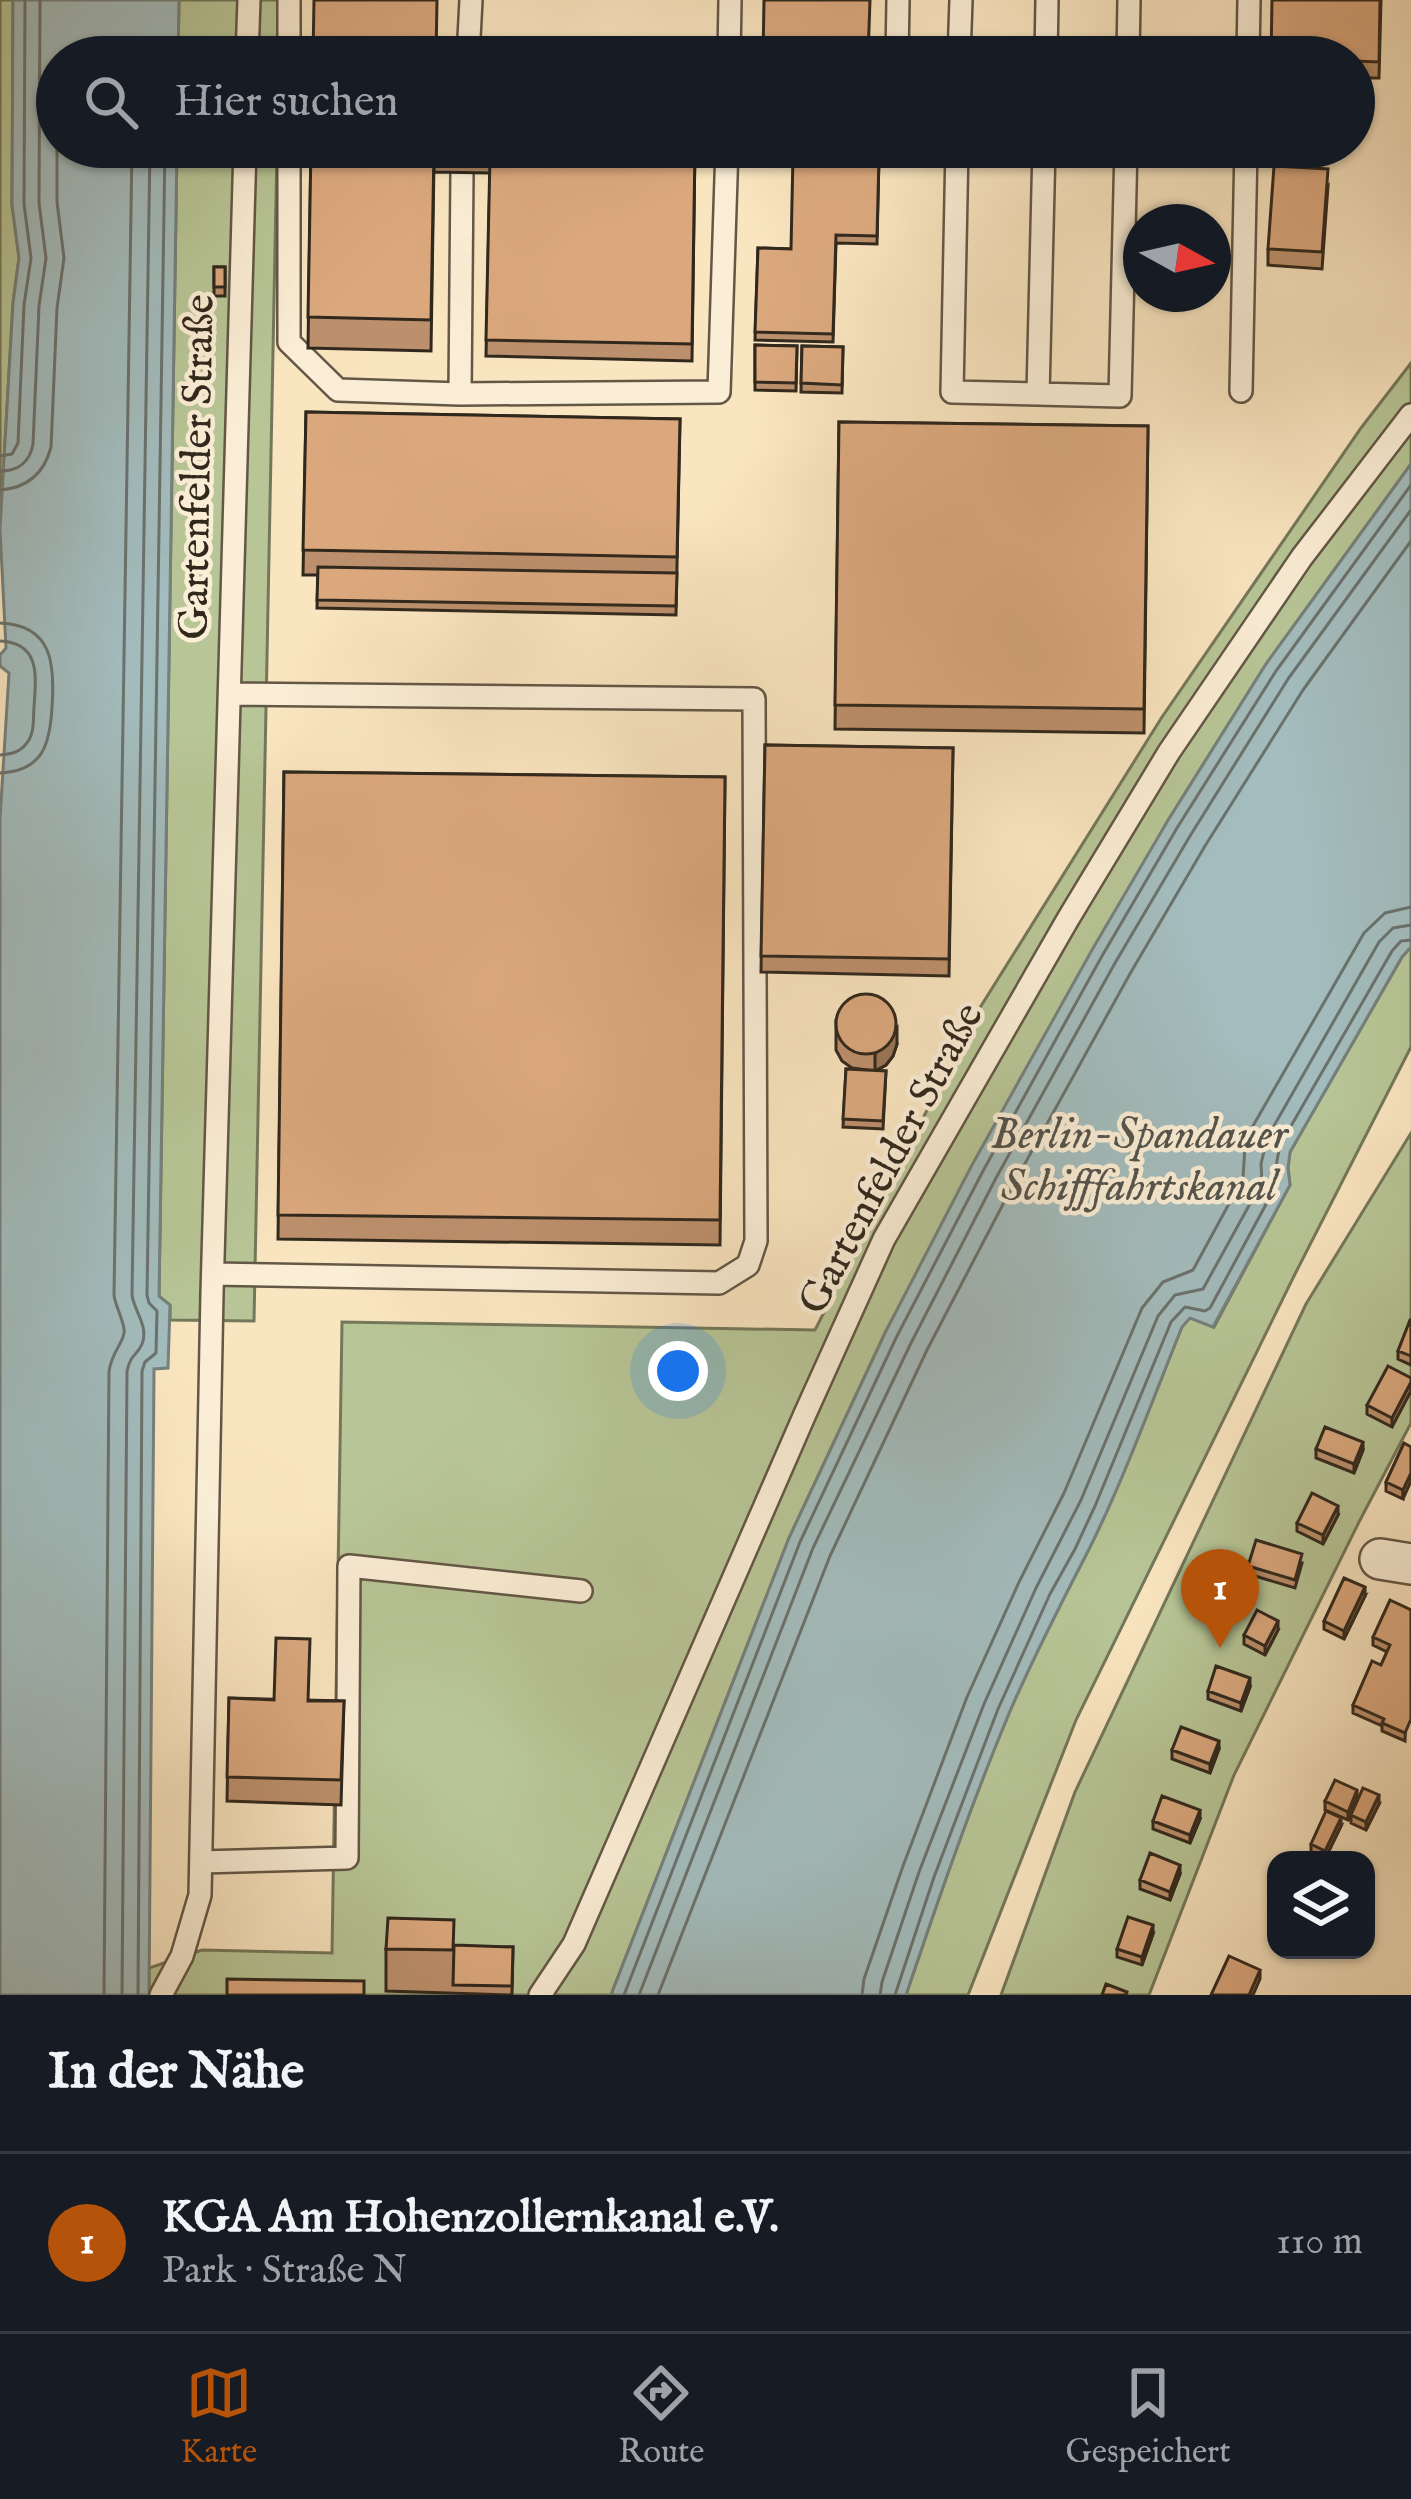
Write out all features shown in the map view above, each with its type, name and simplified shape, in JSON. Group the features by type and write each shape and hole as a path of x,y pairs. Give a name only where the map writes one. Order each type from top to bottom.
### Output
{"lane":[{"path":"248,36 249,0"},
{"path":"289,0 289,36"},
{"path":"469,36 471,0"},
{"path":"729,36 730,0"},
{"path":"897,36 898,0"},
{"path":"960,36 961,0"},
{"path":"1046,36 1047,0"},
{"path":"1128,36 1129,0"},
{"path":"1249,36 1250,0"},
{"name":"Gartenfelder Straße","path":"160,1995 182,1956 200,1895 244,168"},
{"path":"289,168 289,342 338,390 460,394 719,392 727,168"},
{"path":"957,168 952,392 1120,396 1125,168"},
{"path":"1038,394 1043,168"},
{"path":"1240,391 1245,168"},
{"path":"460,394 462,172"},
{"name":"Gartenfelder Straße","path":"540,1995 574,1944 884,1239 1067,919 1169,752 1302,556 1411,415"},
{"path":"213,1284 719,1283 748,1264 756,1241 754,699 231,694"},
{"path":"201,1862 347,1858 349,1566 581,1591"}],"green space":[{"path":"0,0 13,0 12,205 19,258 0,529"},
{"path":"179,0 280,0 279,36 178,36"},
{"path":"177,168 277,168 254,1321 170,1320 170,1305 159,1297"},
{"path":"1411,363 1411,464 1266,664 1167,822 886,1331 789,1538 611,1995 149,1995 149,1968 202,1950 332,1953 342,1322 815,1330 976,1014 1162,717"},
{"path":"1411,947 1411,1047 1076,1720 968,1995 906,1995 1010,1711 1112,1499 1182,1327 1189,1317 1214,1327 1290,1185 1290,1152"},
{"path":"1411,1133 1411,1423 1234,1775 1149,1995 1001,1995 1075,1792 1306,1304"}],"water":[{"path":"13,0 179,0 178,36 36,36 36,168 177,168 159,1296 170,1305 168,1368 154,1369 149,1995 0,1995 0,819 9,673 0,666 6,648 0,529 19,258 12,205"},
{"name":"Berlin-Spandauer Schifffahrtskanal","path":"1411,464 1411,947 1290,1152 1290,1185 1213,1327 1190,1318 1182,1327 1112,1499 1010,1711 906,1995 611,1995 789,1538 886,1331 972,1165 1167,822 1266,664"}],"building":[{"path":"314,0 437,0 436,36 313,36"},
{"path":"764,0 870,0 869,36 763,36"},
{"path":"1272,0 1380,0 1379,62 1375,62 1375,36 1271,36"},
{"path":"311,168 434,168 431,320 308,317"},
{"path":"490,168 695,168 692,344 486,340"},
{"path":"793,168 879,168 877,236 836,235 833,334 755,332 758,248 791,249"},
{"path":"1274,168 1328,169 1322,252 1268,249"},
{"path":"214,267 225,267 225,287 214,287"},
{"path":"755,345 797,346 796,383 755,382"},
{"path":"802,346 843,347 842,385 801,383"},
{"path":"306,412 680,419 677,557 303,550"},
{"path":"839,422 1148,426 1144,709 835,705"},
{"path":"318,567 677,573 676,606 317,600"},
{"path":"765,745 953,748 949,959 761,956"},
{"path":"284,772 725,777 720,1220 278,1215"},
{"path":"866,994 887,1003 896,1024 887,1045 866,1054 845,1045 836,1024 845,1003"},
{"path":"846,1069 886,1071 883,1121 843,1119"},
{"path":"1411,1320 1411,1356 1398,1351"},
{"path":"1388,1366 1411,1378 1392,1418 1367,1405"},
{"path":"1325,1427 1363,1442 1354,1464 1316,1449"},
{"path":"1404,1443 1411,1447 1411,1473 1403,1490 1386,1482"},
{"path":"1312,1493 1338,1506 1323,1535 1297,1523"},
{"path":"1256,1540 1302,1554 1295,1580 1248,1566"},
{"path":"1344,1578 1365,1587 1344,1631 1324,1621"},
{"path":"1390,1600 1411,1610 1411,1719 1405,1733 1353,1705 1372,1661 1381,1665 1390,1645 1373,1637"},
{"path":"1257,1610 1278,1621 1265,1646 1244,1635"},
{"path":"276,1638 310,1639 308,1701 344,1701 341,1780 227,1777 229,1698 274,1700"},
{"path":"1216,1666 1250,1678 1241,1703 1208,1691"},
{"path":"1181,1727 1219,1741 1210,1764 1172,1750"},
{"path":"1335,1780 1357,1790 1348,1812 1325,1801"},
{"path":"1363,1788 1379,1795 1366,1822 1351,1815"},
{"path":"1162,1796 1200,1810 1190,1835 1153,1821"},
{"path":"1326,1811 1341,1818 1325,1851 1311,1844"},
{"path":"1150,1853 1180,1865 1170,1892 1140,1880"},
{"path":"1128,1917 1153,1925 1142,1957 1117,1949"},
{"path":"388,1918 454,1920 453,1950 386,1949"},
{"path":"454,1945 513,1947 512,1986 453,1985"},
{"path":"1229,1956 1260,1970 1249,1995 1211,1995"},
{"path":"227,1979 364,1981 364,1995 227,1995"},
{"path":"1106,1984 1127,1992 1126,1995 1102,1995"}],"place":[{"name":"KGA Am Hohenzollernkanal e.V.","path":"1220,1648"}]}
